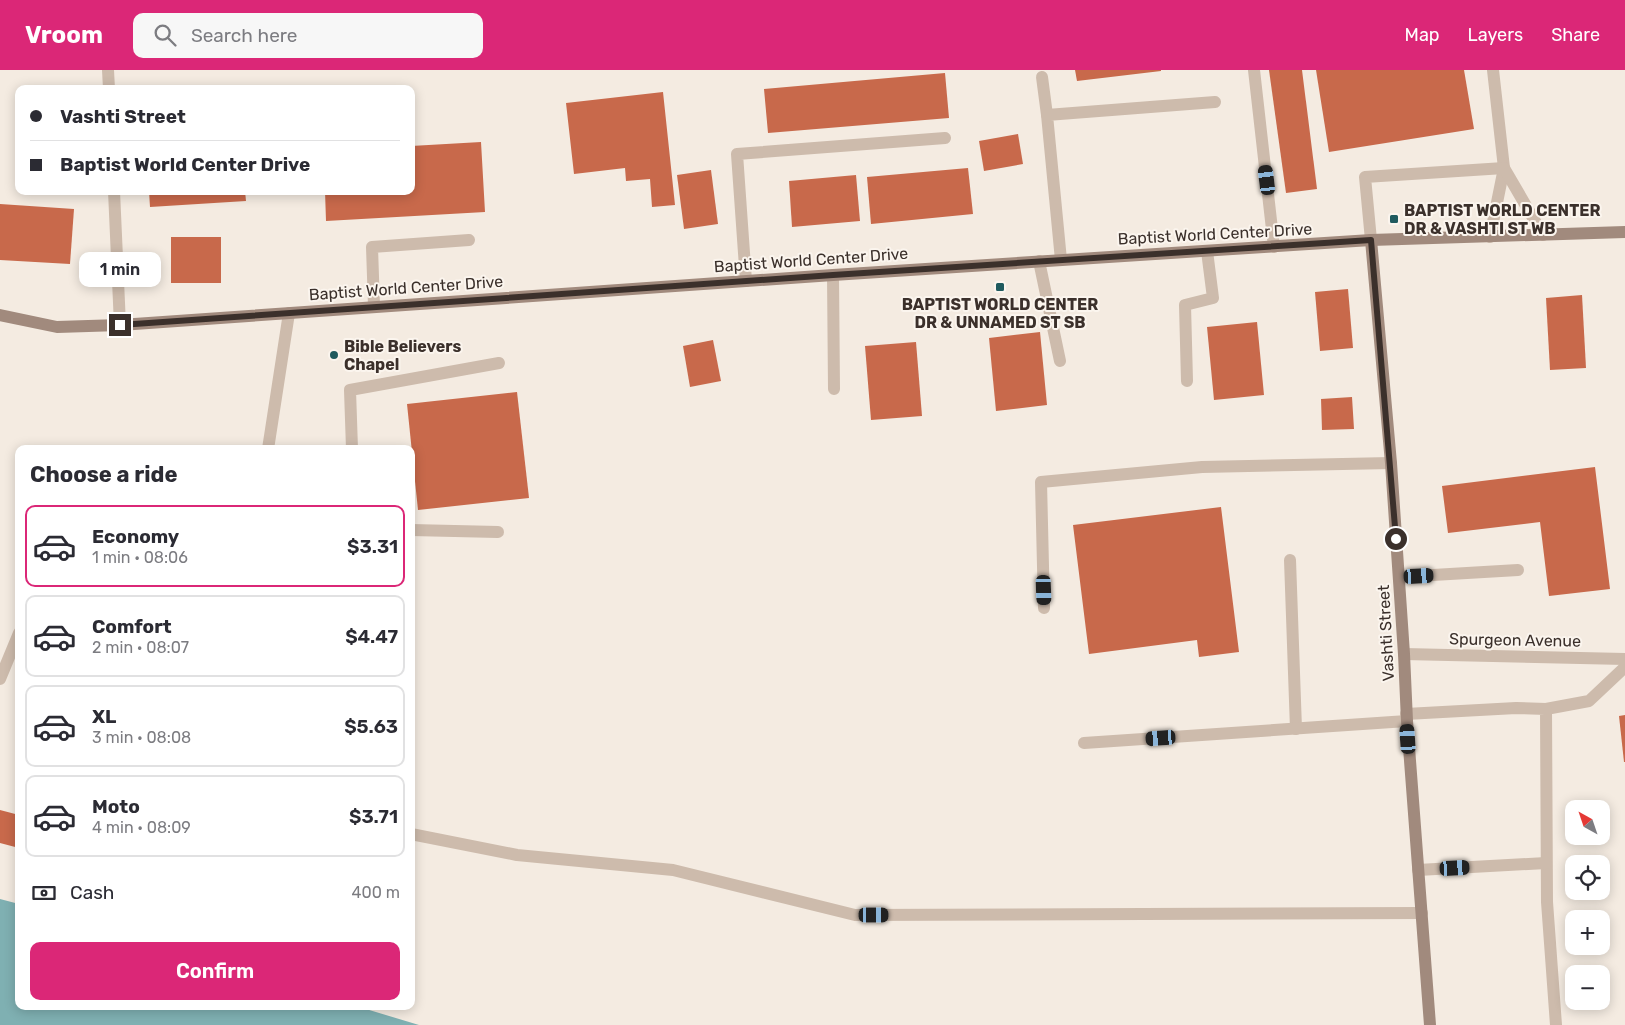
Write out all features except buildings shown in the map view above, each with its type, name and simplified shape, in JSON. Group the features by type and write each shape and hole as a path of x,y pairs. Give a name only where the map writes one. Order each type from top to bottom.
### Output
{"street":[{"path":"108,70 109,85"},
{"path":"1254,70 1274,247"},
{"path":"1490,237 1504,168 1494,70"},
{"path":"1042,77 1061,260"},
{"path":"1047,115 1215,102"},
{"path":"746,281 737,154 945,138"},
{"path":"1504,168 1543,235"},
{"path":"1371,240 1365,177 1504,168"},
{"path":"114,195 120,325"},
{"name":"Baptist World Center Drive","path":"0,315 57,327 120,325 374,306 1371,240 1625,232"},
{"path":"374,306 372,248 469,240"},
{"name":"Vashti Street","path":"1371,240 1391,463 1404,654 1406,717 1430,1025"},
{"path":"1187,381 1185,305 1213,298 1206,251"},
{"path":"1039,261 1060,361"},
{"path":"833,275 834,389"},
{"path":"269,445 289,313"},
{"path":"352,445 350,390 499,363"},
{"path":"1044,608 1041,482 1202,467 1391,463"},
{"path":"415,530 498,532"},
{"path":"1290,560 1296,729"},
{"path":"1399,577 1518,570"},
{"path":"0,679 15,643"},
{"name":"Spurgeon Avenue","path":"1404,654 1625,659"},
{"path":"1084,743 1296,729 1516,708 1546,709 1588,701 1625,667"},
{"path":"1546,709 1547,902 1556,1025"},
{"path":"415,835 517,855 673,870 855,915 1422,912"},
{"path":"1418,870 1546,863"}],"water":[{"path":"0,899 15,903 15,1010 369,1010 419,1025 0,1025"}],"place":[{"name":"BAPTIST WORLD CENTER DR & VASHTI ST WB","path":"1394,219"},
{"name":"BAPTIST WORLD CENTER DR & UNNAMED ST SB","path":"1000,287"},
{"name":"Bible Believers Chapel","path":"334,355"}],"route":[{"path":"120,325 833,275 1371,240 1396,539"}]}
